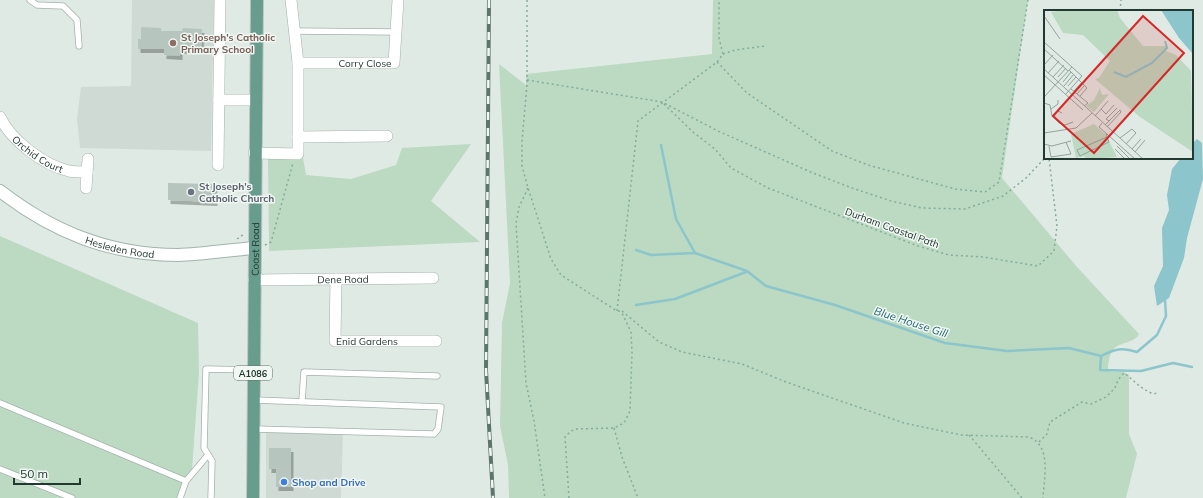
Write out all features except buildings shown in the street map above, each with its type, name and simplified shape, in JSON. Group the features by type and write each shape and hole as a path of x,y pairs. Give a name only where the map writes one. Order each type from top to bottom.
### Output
{"main road":[{"name":"Coast Road","path":"253,498 254,153 257,0"},
{"name":"Hesleden Road","path":"0,191 24,209 58,229 118,250 146,254 179,255 254,248"}],"street":[{"path":"218,165 220,0"},
{"path":"254,153 298,154 298,63 291,0"},
{"name":"Corry Close","path":"298,63 394,63 398,0"},
{"path":"219,100 255,100"},
{"name":"Orchid Court","path":"0,117 15,139 34,154 51,164 68,171 87,172"},
{"path":"298,137 387,136"},
{"path":"86,188 88,159"},
{"name":"Dene Road","path":"254,280 433,278"},
{"name":"Enid Gardens","path":"336,279 335,341 436,341"}],"lane":[{"path":"30,0 37,5 64,6 78,20 79,46"},
{"path":"294,31 396,32"},
{"path":"211,498 212,460 204,448 206,369 253,370"},
{"path":"302,401 304,372 437,376"},
{"path":"253,400 441,407 441,418 438,429 434,434 253,429"},
{"path":"0,404 186,481"},
{"path":"180,498 186,481 208,455"},
{"path":"0,469 72,498"}],"path":[{"path":"527,0 526,80 522,166 551,259 560,275 617,311 622,311 659,342 682,352 742,364 786,382 904,422 969,435 1029,437 1039,442 1043,452 1045,462 1043,498"},
{"path":"719,0 719,38 723,54"},
{"path":"717,62 747,93 832,151 868,165 948,187 985,192 999,182 1028,0"},
{"path":"1120,10 1121,0"},
{"path":"617,311 634,166 636,127 638,121 717,62 723,54 735,50 764,46"},
{"path":"526,80 662,102 752,148 813,173 891,201 922,208 965,208 1003,196 1026,178 1044,159"},
{"name":"Durham Coastal Path","path":"662,102 693,132 715,149 732,168 768,188 918,246 949,255 983,257 1038,266 1054,251 1056,226 1049,159"},
{"path":"254,248 271,242 294,162 294,154"},
{"path":"528,188 519,207 516,224 521,327 526,383 534,421 545,498"},
{"path":"233,240 246,232"},
{"path":"569,498 565,437 571,431 576,429 614,428 624,423 630,411 632,353 630,332 622,311"},
{"path":"1039,442 1047,434 1050,422 1082,402 1091,404 1106,397 1115,388 1118,380 1124,373 1136,385 1146,391 1154,394 1159,392"},
{"path":"614,428 622,456 638,498"},
{"path":"969,435 1022,498"}],"shaded area":[{"name":"St Joseph's Catholic Primary School","path":"132,0 214,0 211,151 80,148 77,119 81,87 131,86"},
{"path":"266,431 343,433 341,498 266,498"}],"green space":[{"path":"713,0 1028,0 1002,178 1077,267 1139,334 1136,338 1114,348 1108,365 1110,372 1124,372 1129,375 1129,434 1137,454 1126,498 509,498 508,465 500,426 502,323 510,283 499,64 526,85 526,74 712,54"},
{"path":"471,144 431,201 480,242 269,251 268,159 303,158 306,175 351,179 396,165 402,148"},
{"path":"0,236 198,323 199,373 192,469 182,498 0,498"}],"water":[{"path":"1197,139 1202,143 1203,179 1187,238 1184,258 1169,298 1157,306 1154,286 1163,266 1162,228 1169,210 1167,195 1172,169 1180,159 1193,159 1193,143"}],"waterway":[{"name":"Blue House Gill","path":"661,145 676,219 695,253 747,271 766,286 835,305 945,343 1007,351 1069,348 1101,356 1119,350 1137,352 1157,335 1166,316 1165,300"},
{"name":"Blue House Gill","path":"636,250 651,255 695,253"},
{"name":"Blue House Gill","path":"636,305 675,299 746,272"},
{"name":"Blue House Gill","path":"1101,356 1100,370 1141,371 1173,363 1192,367"}],"railway":[{"path":"489,0 486,370 493,498"}],"place":[{"name":"St Joseph's Catholic Primary School","path":"173,43"},
{"name":"St Joseph's Catholic Church","path":"191,192"},
{"name":"Shop and Drive","path":"284,482"}]}
